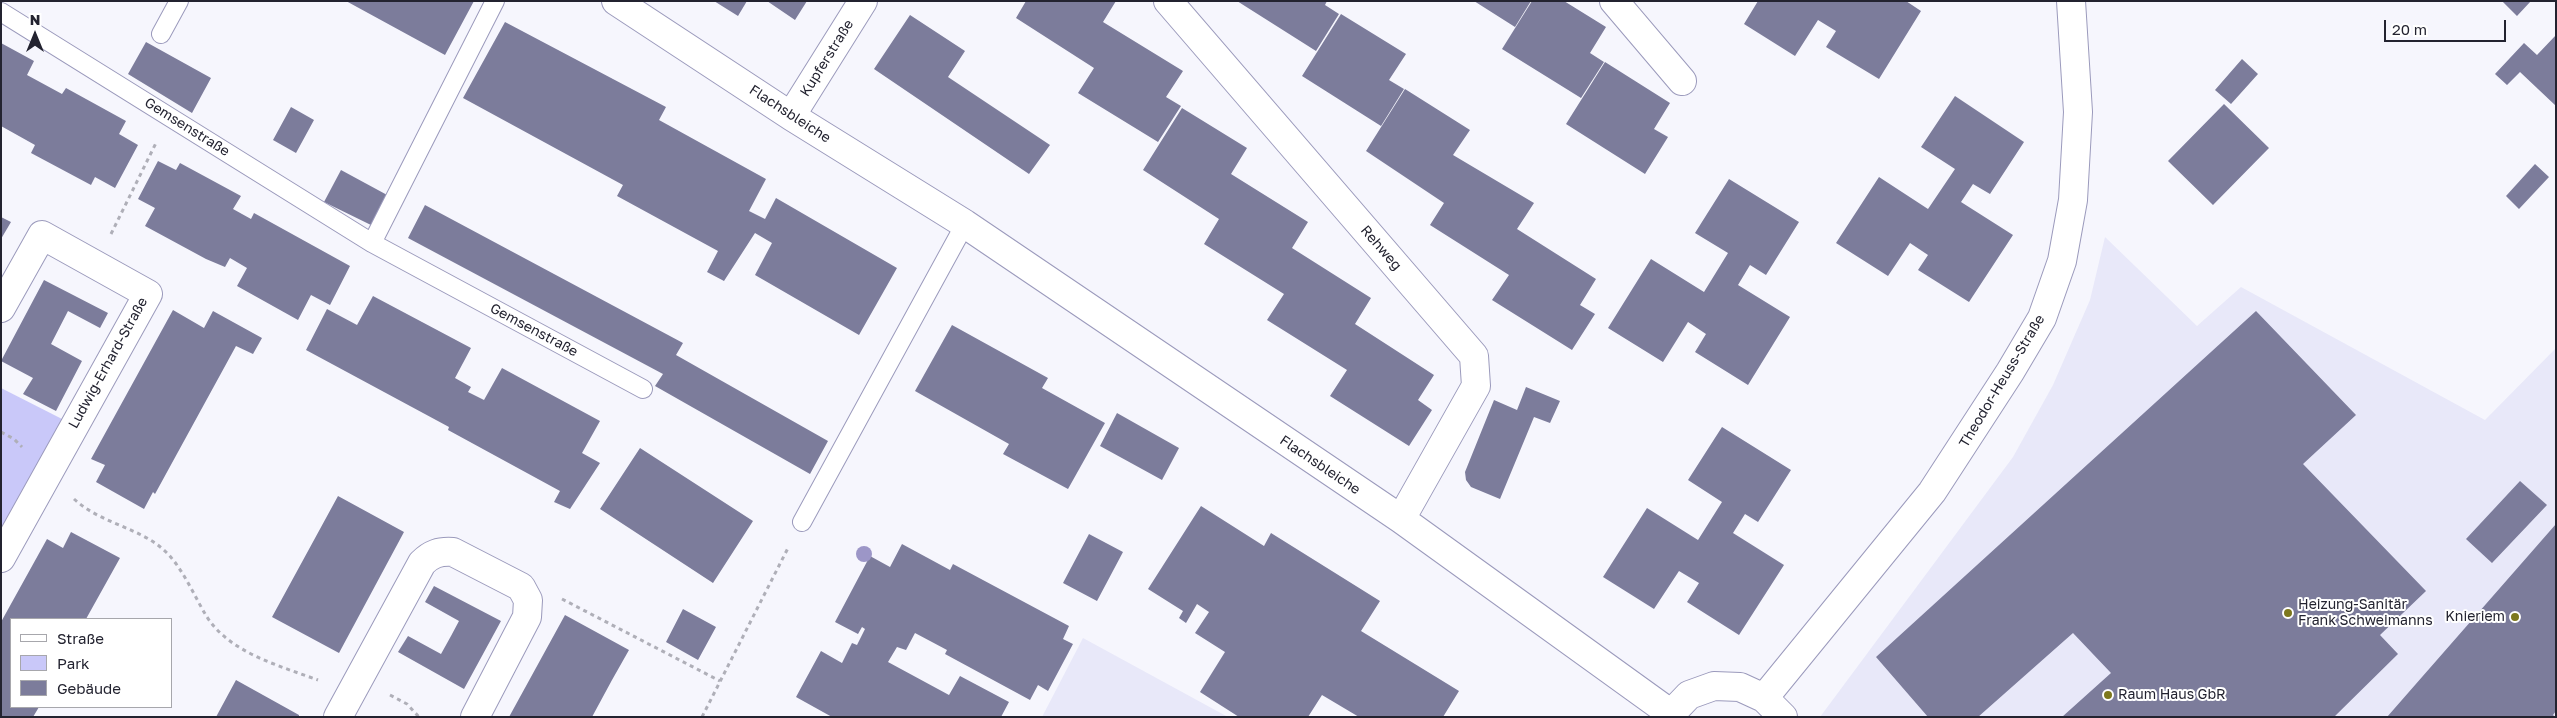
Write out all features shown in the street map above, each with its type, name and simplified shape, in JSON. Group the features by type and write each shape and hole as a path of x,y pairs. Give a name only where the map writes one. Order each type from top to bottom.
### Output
{"street":[{"name":"Flachsbleiche","path":"616,1 791,116 965,224 1401,519 1669,715"},
{"name":"Kupferstraße","path":"791,116 864,1"},
{"name":"Rehweg","path":"1168,1 1474,356 1476,386 1401,519"},
{"path":"1614,1 1682,81"},
{"name":"Theodor-Heuss-Straße","path":"1764,698 1932,492 2010,372 2042,318 2062,261 2073,200 2078,112 2071,1"},
{"name":"Ludwig-Erhard-Straße","path":"1,308 42,235 148,294 1,558"},
{"path":"338,717 422,563 428,557 443,551 453,552 521,587 528,600 527,617 475,717"},
{"path":"1669,715 1689,696 1714,686 1740,687 1764,698 1783,717"}],"lane":[{"path":"161,34 179,1"},
{"path":"372,243 495,1"},
{"name":"Gemsenstraße","path":"1,12 372,243 642,389"},
{"path":"802,522 965,224"}],"path":[{"path":"95,264 170,116"},
{"path":"1,432 14,439 77,502 100,518 142,535 166,552 184,576 208,619 229,639 252,654 324,682 385,692 407,704 419,717"},
{"path":"702,717 802,522"},
{"path":"521,587 565,600 720,681"}],"shaded area":[{"path":"2105,237 2197,326 2241,287 2485,420 2556,348 2556,717 1820,717 2013,457 2053,385 2090,300"},
{"path":"1083,638 1228,717 1042,717"}],"green space":[{"path":"1,388 64,420 1,544"}],"building":[{"path":"346,1 474,1 445,55"},
{"path":"714,1 747,1 738,16"},
{"path":"767,1 807,1 795,20"},
{"path":"1026,1 1116,1 1103,22 1183,71 1166,97 1181,106 1158,142 1078,93 1094,68 1016,18"},
{"path":"1237,1 1327,1 1325,5 1339,14 1316,51"},
{"path":"1474,1 1531,1 1515,27"},
{"path":"1532,1 1564,1 1606,27 1590,53 1604,62 1581,98 1502,49"},
{"path":"1758,1 1906,1 1921,11 1879,79 1826,47 1836,31 1818,20 1795,56 1744,24"},
{"path":"2502,1 2531,1 2517,16"},
{"path":"1341,14 1406,54 1389,80 1404,89 1381,126 1302,76"},
{"path":"910,15 965,51 948,77 1050,145 1029,174 874,69"},
{"path":"505,22 666,107 659,120 766,179 749,211 765,219 776,198 897,268 859,335 755,275 772,243 755,233 724,281 707,272 718,251 617,196 623,185 463,98"},
{"path":"2556,35 2556,106 2520,72 2507,85 2495,74 2524,43 2537,55"},
{"path":"146,42 211,78 192,113 128,74"},
{"path":"1,43 34,61 27,75 62,94 66,88 126,121 119,134 138,145 115,188 95,177 91,185 31,153 35,145 1,126"},
{"path":"2242,59 2258,74 2231,104 2215,90"},
{"path":"1605,62 1670,103 1654,129 1668,137 1645,174 1566,124"},
{"path":"1405,89 1470,130 1453,155 1534,203 1517,229 1596,279 1580,305 1595,314 1572,350 1492,300 1509,275 1430,225 1444,203 1366,151"},
{"path":"1955,96 2024,142 1990,194 1973,184 1961,202 2013,235 1969,302 1918,270 1928,255 1910,243 1888,276 1836,243 1879,177 1928,209 1955,169 1921,147"},
{"path":"2224,104 2269,148 2213,205 2168,161"},
{"path":"291,107 314,120 296,153 273,140"},
{"path":"1182,108 1247,148 1231,174 1308,222 1292,248 1371,298 1355,324 1434,375 1418,400 1432,410 1409,446 1330,396 1347,370 1267,320 1284,294 1204,244 1219,219 1143,170"},
{"path":"158,161 176,170 180,163 241,196 233,209 251,219 254,213 350,266 330,305 311,295 298,320 237,286 247,268 230,258 225,267 206,259 145,226 155,208 138,199"},
{"path":"2535,164 2549,177 2519,209 2506,196"},
{"path":"341,170 389,196 373,226 324,202"},
{"path":"1729,179 1799,222 1766,275 1750,265 1738,285 1790,317 1748,385 1695,352 1706,334 1688,322 1663,362 1608,328 1651,259 1704,292 1728,253 1695,233"},
{"path":"425,205 683,343 676,355 828,441 810,474 655,386 663,374 408,238"},
{"path":"1,217 11,222 1,239"},
{"path":"44,280 108,313 100,328 68,311 51,344 82,361 56,411 23,394 33,378 1,361"},
{"path":"373,296 471,348 455,378 471,387 468,392 484,400 502,368 600,421 582,453 600,463 570,509 554,502 560,491 448,430 449,427 306,350 327,309 357,325"},
{"path":"173,310 204,328 213,311 262,338 253,354 236,346 155,494 153,492 144,509 96,482 105,465 91,459"},
{"path":"2256,311 2356,415 2303,464 2426,591 2380,635 2398,654 2334,717 2062,717 2111,673 2073,633 1978,717 1928,717 1876,657"},
{"path":"952,325 1048,378 1042,388 1105,423 1068,489 1003,454 1009,444 915,391"},
{"path":"1526,387 1560,401 1550,423 1534,417 1500,499 1471,487 1466,480 1465,472 1494,400 1517,410"},
{"path":"1117,413 1179,448 1162,480 1100,446"},
{"path":"1722,427 1791,470 1758,522 1745,514 1733,533 1784,565 1739,635 1687,602 1699,583 1679,571 1654,609 1603,577 1647,508 1698,540 1722,502 1688,480"},
{"path":"640,448 753,521 713,583 600,509"},
{"path":"2520,481 2547,505 2492,563 2466,539"},
{"path":"338,496 404,532 339,653 272,617"},
{"path":"1201,506 1264,546 1271,533 1380,601 1361,631 1459,691 1443,717 1359,717 1322,695 1308,717 1239,717 1200,692 1225,652 1195,633 1209,612 1197,604 1186,623 1179,618 1183,611 1148,589"},
{"name":"Knieriem","path":"2556,524 2556,711 2553,715 2555,717 2387,717"},
{"path":"71,532 120,558 87,618 10,618 10,708 38,708 33,717 1,717 1,622 47,539 63,548"},
{"path":"1089,534 1123,552 1097,601 1063,583"},
{"path":"902,544 950,570 953,564 1069,626 1063,639 1073,644 1048,691 1038,685 1030,700 945,654 947,650 915,633 906,650 897,647 888,662 949,695 960,676 1009,702 1001,717 832,717 796,697 821,651 842,663 852,643 857,645 865,629 862,627 858,634 835,622 870,556 890,567"},
{"path":"434,586 501,621 464,689 398,652 408,636 441,654 451,636 459,621 425,602"},
{"path":"683,609 716,627 698,660 666,642"},
{"path":"565,615 629,650 592,717 509,717"},
{"path":"236,680 299,715 299,717 216,717"}],"place":[{"name":"Heizung-Sanitär Frank Schweimanns","path":"2288,613"},
{"name":"Knieriem","path":"2515,617"},
{"name":"Raum Haus GbR","path":"2108,695"}]}
